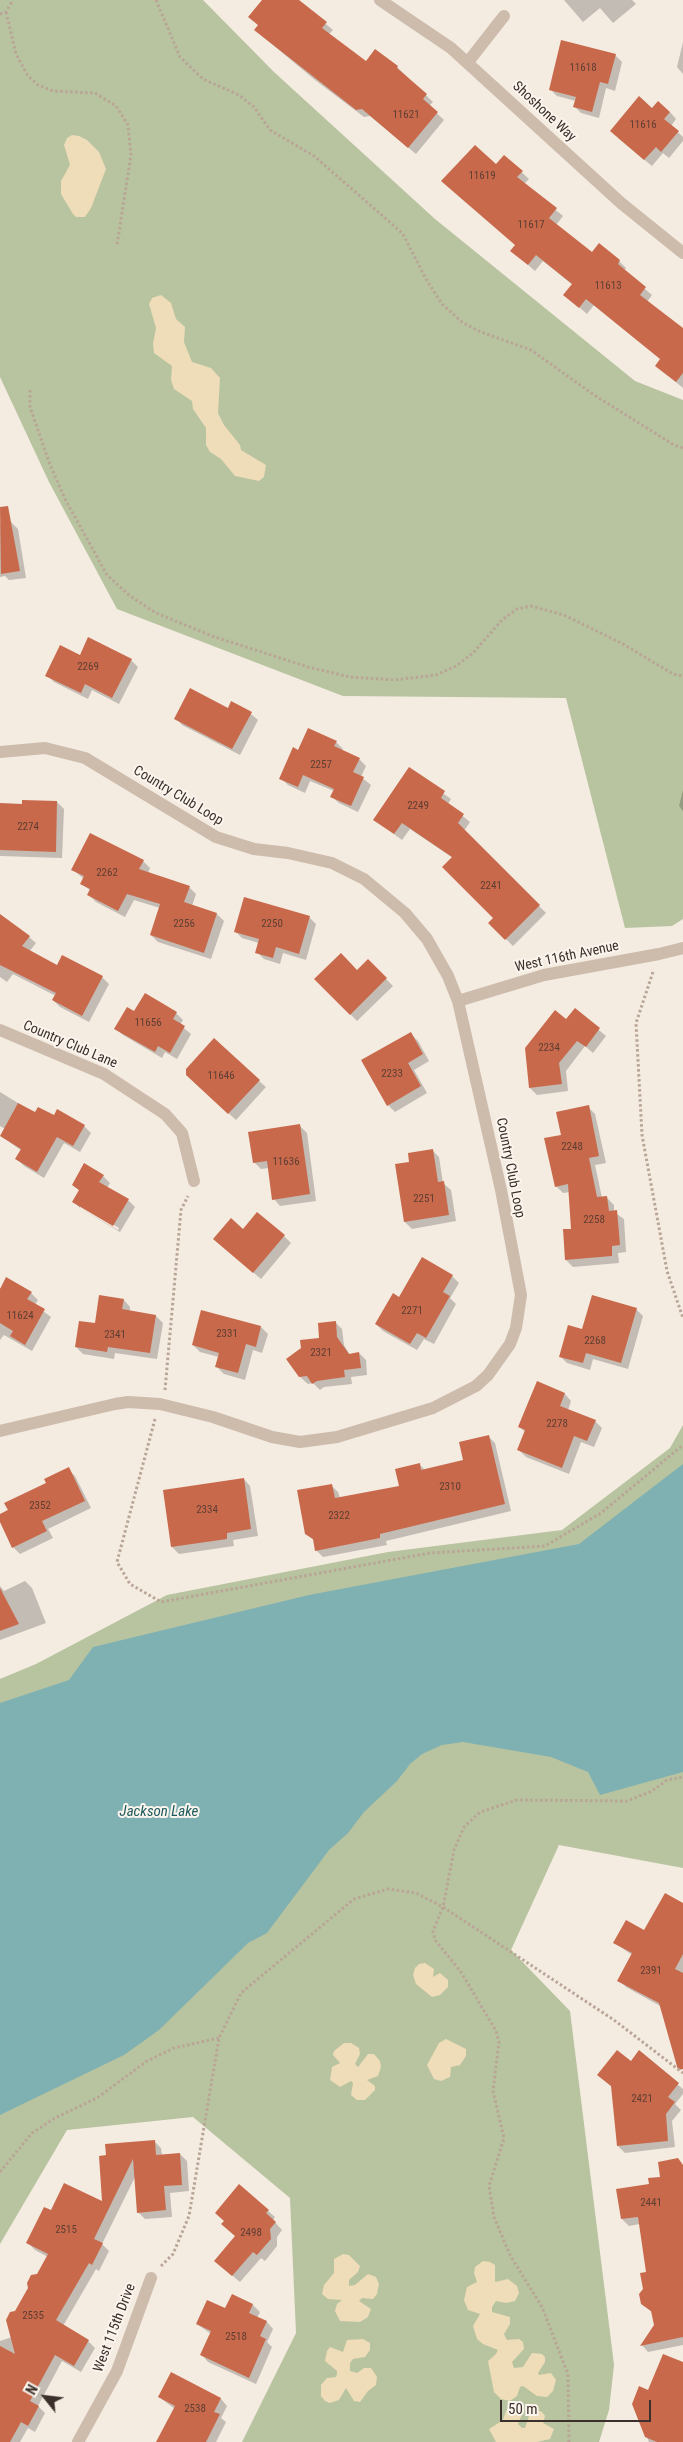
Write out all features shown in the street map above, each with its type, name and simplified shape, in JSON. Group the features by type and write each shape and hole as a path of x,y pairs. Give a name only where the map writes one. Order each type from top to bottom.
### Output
{"street":[{"name":"Shoshone Way","path":"380,0 451,48 468,62 621,203 683,253"},
{"path":"468,62 504,16"},
{"name":"Country Club Loop","path":"0,752 45,748 85,758 216,837 254,849 315,858 348,870 379,890 416,925 448,976 458,1001 520,1282 520,1309 516,1328 500,1360 482,1380 464,1394 433,1408 337,1437 300,1442 272,1437 213,1417 160,1404 114,1404 0,1431"},
{"name":"West 116th Avenue","path":"458,1001 544,974 683,948"},
{"name":"Country Club Lane","path":"0,1030 104,1074 165,1114 182,1133 194,1182"},
{"name":"West 115th Drive","path":"78,2442 117,2371 151,2278"}],"path":[{"path":"0,14 6,12 13,0"},
{"path":"156,0 180,56 203,79 239,95 254,107 270,130 314,156 403,234 426,279 442,304 463,323 481,332 531,350 594,394 674,445 683,448"},
{"path":"6,12 16,54 28,76 38,85 54,91 95,93 116,106 126,120 131,155 117,245"},
{"path":"30,390 30,407 55,477 107,575 130,596 156,613 212,636 308,667 350,677 394,680 436,675 456,666 473,653 502,620 517,609 531,606 564,615 623,644 673,674 683,676"},
{"path":"659,954 636,1023 642,1135 667,1271 683,1318"},
{"path":"194,1182 181,1210 165,1388 117,1562 130,1584 161,1602 430,1553 545,1546 601,1513 683,1445"},
{"path":"569,2442 568,2374 550,2324 510,2255 493,2210 489,2186 504,2138 492,2091 499,2042 496,2031 461,1972 435,1940 433,1932 443,1907 454,1850 464,1827 480,1812 517,1800 627,1801 652,1791 667,1780 683,1777"},
{"path":"151,2278 173,2254 189,2216 219,2038 242,1993 354,1899 388,1890 416,1893 443,1907 614,2020 683,2073"},
{"path":"0,2172 32,2133 55,2118 97,2098 147,2061 174,2048 219,2038"}],"green space":[{"path":"0,0 203,0 274,72 435,219 635,381 683,400 683,919 672,926 625,928 566,698 343,696 117,609 49,482 0,377"},
{"path":"683,1425 683,1868 559,1845 511,1950 570,2011 614,2365 609,2410 599,2442 242,2442 296,2333 290,2198 193,2117 67,2130 0,2244 0,1679 36,1664 167,1595 388,1552 562,1530 670,1448"}],"sand":[{"path":"72,135 87,140 99,152 106,169 91,208 85,217 76,217 61,194 61,181 70,165 64,145 67,138"},
{"path":"161,295 171,303 176,319 185,327 184,342 192,362 211,368 220,378 218,413 224,425 240,445 241,450 266,465 264,477 259,481 235,476 221,459 210,452 206,445 206,428 193,409 192,401 174,389 171,380 172,366 154,353 153,344 156,328 149,304 152,298"},
{"path":"425,1963 434,1969 433,1977 440,1973 448,1980 448,1987 440,1995 432,1997 416,1984 413,1975 415,1968 419,1964"},
{"path":"446,2039 466,2049 466,2056 460,2065 451,2067 450,2077 441,2081 434,2079 427,2065 439,2043"},
{"path":"344,2043 351,2043 359,2048 360,2054 355,2064 358,2067 368,2054 374,2054 380,2061 381,2067 378,2076 367,2080 375,2086 375,2090 365,2100 357,2100 351,2095 353,2083 351,2081 340,2087 330,2080 332,2067 340,2063 333,2055 334,2051"},
{"path":"343,2254 349,2255 360,2266 358,2272 349,2280 349,2286 355,2285 368,2274 376,2277 379,2284 377,2294 373,2299 362,2298 359,2301 371,2309 368,2317 360,2322 340,2321 335,2311 337,2304 342,2300 328,2299 322,2294 324,2285 334,2273 334,2259"},
{"path":"483,2261 495,2265 495,2282 508,2279 517,2286 519,2293 515,2301 506,2303 496,2301 492,2307 492,2312 510,2317 510,2324 504,2334 507,2340 519,2339 523,2342 524,2349 512,2362 514,2368 523,2367 532,2353 542,2354 545,2357 545,2362 538,2373 539,2375 551,2373 556,2380 553,2391 547,2397 537,2396 523,2386 520,2387 517,2396 510,2401 501,2399 494,2392 488,2361 498,2350 483,2344 477,2339 473,2326 480,2314 468,2310 464,2300 467,2287 477,2282 474,2273 475,2267"},
{"path":"363,2339 370,2343 370,2350 365,2357 353,2359 350,2363 350,2371 357,2373 364,2368 371,2368 377,2377 376,2385 368,2391 360,2402 354,2401 346,2388 339,2400 330,2403 325,2401 321,2396 321,2385 327,2378 336,2377 337,2374 337,2371 325,2361 327,2351 330,2347 343,2352 347,2340"},
{"path":"515,2405 519,2406 523,2412 518,2424 522,2428 525,2428 530,2413 537,2410 542,2412 545,2416 543,2423 554,2429 550,2439 537,2442 496,2442 489,2429 503,2420 506,2411"}],"water":[{"name":"Jackson Lake","path":"683,1464 683,1772 600,1795 588,1772 551,1757 463,1742 442,1745 422,1754 364,1812 348,1833 329,1850 267,1933 248,1943 159,2030 124,2055 0,2115 0,1703 69,1680 93,1647 309,1595 579,1544"}],"building":[{"path":"262,0 299,0 327,22 322,28 366,61 375,49 398,66 397,68 427,94 423,99 438,112 408,148 362,109 356,110 254,30 258,25 248,17"},
{"path":"561,40 616,54 608,84 600,82 592,112 573,107 576,97 549,90"},
{"path":"639,96 652,108 658,101 670,112 664,119 679,131 661,152 656,147 644,160 610,131"},
{"path":"475,145 496,164 504,155 523,171 517,177 557,208 549,218 592,252 599,243 620,260 618,264 646,287 640,295 683,328 683,373 676,382 655,366 660,359 586,299 579,308 563,295 572,284 536,255 528,265 510,251 515,245 441,181"},
{"path":"8,506 20,571 1,574 0,507"},
{"path":"88,637 132,659 112,698 85,684 81,693 45,676 60,645 80,655"},
{"path":"190,688 228,708 231,701 252,712 232,749 174,719"},
{"path":"308,728 337,741 334,746 360,758 353,772 364,777 351,806 330,797 334,789 303,775 298,787 279,779 293,747 298,750"},
{"path":"409,767 445,791 441,798 464,814 458,823 540,905 505,940 488,923 493,918 442,867 452,857 402,823 394,834 373,820"},
{"path":"22,800 57,801 56,852 0,850 0,803 22,804"},
{"path":"90,833 144,860 139,869 190,886 184,902 217,913 204,953 150,935 160,904 127,894 118,911 87,895 90,889 80,884 84,876 71,870"},
{"path":"244,897 310,916 299,954 276,947 273,958 255,953 259,939 234,932"},
{"path":"0,914 30,936 22,946 57,965 62,955 103,976 82,1016 52,1000 56,993 0,965"},
{"path":"341,953 357,970 368,959 387,978 350,1015 314,979"},
{"path":"145,993 177,1012 173,1019 185,1026 170,1053 158,1046 155,1052 114,1029 127,1007 134,1011"},
{"path":"575,1008 600,1028 586,1047 577,1041 559,1063 562,1084 529,1088 525,1048 555,1010 566,1019"},
{"path":"411,1032 423,1054 408,1063 421,1086 387,1106 361,1060"},
{"path":"214,1038 260,1080 228,1114 186,1075 186,1069"},
{"path":"18,1103 35,1112 38,1107 54,1115 57,1109 85,1125 73,1146 57,1137 37,1172 15,1159 21,1149 0,1136"},
{"path":"589,1105 599,1156 589,1158 597,1197 607,1196 609,1211 617,1210 620,1245 612,1246 612,1256 565,1260 563,1229 571,1229 568,1184 555,1187 544,1138 561,1135 556,1112"},
{"path":"300,1124 310,1194 272,1200 267,1161 253,1163 248,1132"},
{"path":"433,1149 438,1182 444,1181 449,1215 404,1222 395,1164 409,1162 408,1153"},
{"path":"84,1163 104,1175 99,1182 129,1199 113,1226 72,1202 79,1190 72,1185"},
{"path":"257,1212 285,1235 253,1273 213,1239 231,1218 243,1229"},
{"path":"422,1257 453,1275 443,1292 450,1296 426,1338 417,1333 410,1344 375,1324 393,1293 399,1297"},
{"path":"6,1277 32,1292 27,1299 45,1309 25,1345 10,1336 13,1331 0,1323 0,1289"},
{"path":"99,1295 124,1299 122,1309 156,1315 150,1353 108,1347 107,1352 75,1347 79,1321 95,1323"},
{"path":"592,1295 637,1308 621,1363 586,1353 583,1363 559,1357 568,1325 582,1329"},
{"path":"201,1310 261,1326 256,1347 246,1344 238,1373 215,1367 219,1353 192,1345"},
{"path":"336,1321 337,1337 349,1354 359,1352 361,1368 344,1370 345,1377 317,1381 312,1384 307,1376 299,1377 286,1359 301,1348 300,1340 319,1338 318,1323"},
{"path":"537,1381 565,1393 560,1406 596,1420 587,1441 574,1436 562,1468 517,1450 525,1430 518,1427"},
{"path":"489,1435 505,1504 380,1534 380,1538 315,1551 313,1539 305,1534 297,1490 332,1484 335,1498 399,1486 395,1469 420,1463 421,1470 463,1460 459,1442"},
{"path":"69,1467 85,1501 42,1521 47,1531 12,1548 0,1522 0,1514 8,1510 4,1503 46,1483 44,1479"},
{"path":"244,1478 251,1529 227,1533 227,1539 171,1547 163,1490"},
{"path":"0,1588 19,1624 0,1631"},
{"path":"665,1893 683,1903 683,1954 675,1969 683,1973 683,2069 678,2070 659,2003 617,1981 632,1953 613,1943 626,1920 644,1930"},
{"path":"617,2050 631,2061 639,2050 679,2083 668,2097 675,2102 666,2114 668,2141 617,2146 611,2086 597,2075"},
{"path":"155,2140 156,2155 180,2153 182,2185 164,2186 166,2210 137,2213 133,2159 94,2239 103,2243 92,2265 89,2263 56,2320 89,2340 74,2366 55,2355 30,2401 39,2406 28,2426 21,2422 10,2442 0,2442 0,2346 15,2354 6,2320 10,2312 15,2311 28,2288 27,2283 31,2275 37,2274 48,2254 26,2243 44,2207 51,2210 64,2183 102,2201 99,2156 106,2155 105,2144"},
{"path":"678,2158 683,2165 683,2337 640,2346 654,2325 651,2311 641,2304 639,2294 643,2289 640,2273 646,2272 638,2217 621,2219 616,2189 649,2184 648,2178 660,2177 658,2162"},
{"path":"239,2184 269,2210 266,2213 276,2222 270,2229 271,2239 257,2255 253,2252 232,2276 214,2261 235,2236 221,2224 224,2221 215,2213"},
{"path":"232,2294 253,2304 249,2313 267,2321 260,2336 266,2339 249,2378 200,2355 211,2331 196,2324 207,2300 225,2308"},
{"path":"663,2354 683,2362 683,2442 657,2442 645,2437 632,2404 639,2386 648,2390"},
{"path":"171,2372 221,2398 214,2412 220,2414 206,2442 156,2442 175,2406 158,2397"}]}
